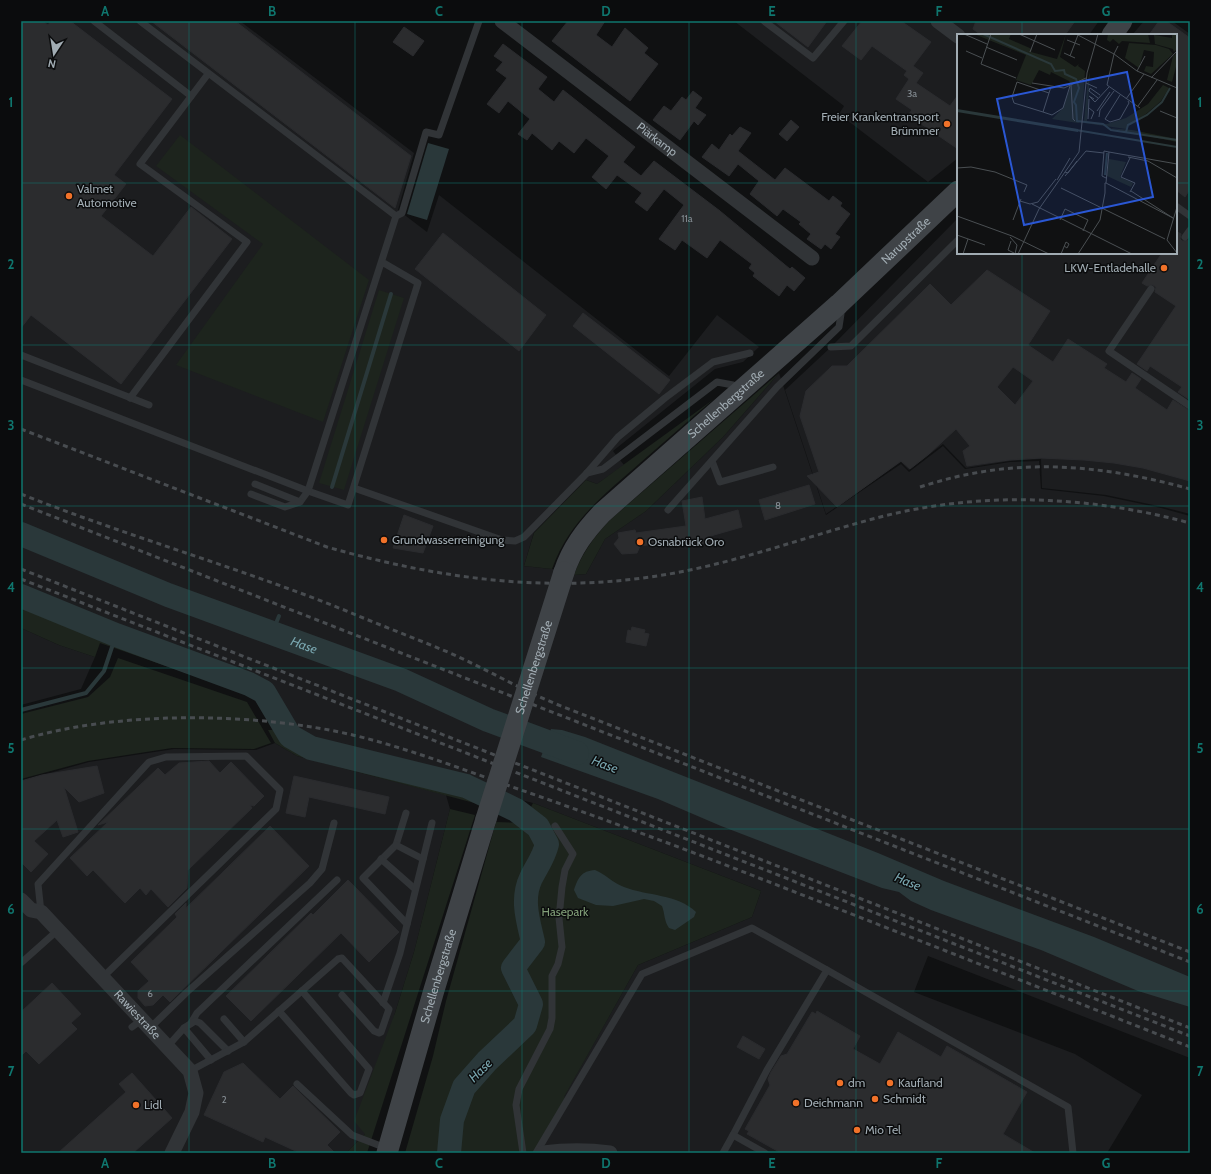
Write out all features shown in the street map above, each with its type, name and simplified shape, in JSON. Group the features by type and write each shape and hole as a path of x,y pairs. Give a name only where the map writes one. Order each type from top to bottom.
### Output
{"street":[{"name":"Piärkamp","path":"502,21 812,258"},
{"path":"938,21 957,35"},
{"path":"1113,34 1122,21"},
{"name":"Narupstraße","path":"854,289 957,192"},
{"name":"Schellenbergstraße","path":"388,1151 434,990 486,819 564,572 574,548 585,531 854,289"},
{"name":"Rawiestraße","path":"21,900 31,910 41,912 103,977 142,1025 167,1047 190,1071 196,1093 192,1112 172,1153"},
{"path":"543,1153 562,1150 592,1150 610,1153"}],"lane":[{"path":"94,21 191,96"},
{"path":"140,21 396,216"},
{"path":"251,494 286,507 300,502 308,491 396,216 402,213 426,132 439,136 479,21"},
{"path":"764,21 813,58 844,21"},
{"path":"130,398 247,242 140,164 208,74"},
{"path":"1177,207 1190,216"},
{"path":"1185,237 1190,230"},
{"path":"832,347 851,346 957,241"},
{"path":"21,380 308,491 348,505 418,283 382,262"},
{"path":"1151,289 1109,351 1190,406"},
{"path":"668,510 777,387 839,327 841,314 839,304"},
{"path":"354,488 502,540 515,541 524,537 586,474 618,437 712,362 750,352"},
{"path":"21,355 149,405"},
{"path":"586,474 603,469 717,382 733,385 741,391"},
{"path":"712,461 720,482 773,467"},
{"path":"255,484 300,502"},
{"path":"41,912 38,884 149,762 166,757 246,756 280,790 276,809 103,977"},
{"path":"406,813 396,845 364,875 364,880 407,924"},
{"path":"142,1025 187,992 310,883 322,868 334,823"},
{"path":"383,1003 407,924 432,823"},
{"path":"523,1153 516,1105 519,1089 550,1029 552,1018 552,976 558,964 562,947 559,918 562,887 565,870 572,854 555,826"},
{"path":"396,845 423,859"},
{"path":"381,859 415,888"},
{"path":"167,1047 184,1028 191,1023 197,1012 337,880"},
{"path":"536,1153 642,974 752,928 1068,1107 1073,1153"},
{"path":"21,963 58,930"},
{"path":"190,1071 244,1042 338,959 342,958 389,1011 379,1033 374,1031 342,995"},
{"path":"723,1153 767,1070 827,970"},
{"path":"279,1011 351,1093 354,1095 360,1093 369,1069 302,991"},
{"path":"224,1019 244,1042"},
{"path":"191,1023 200,1023 228,1051"},
{"path":"184,1028 211,1060"},
{"path":"297,1084 352,1135 388,1151"},
{"path":"732,1134 765,1153"}],"shaded area":[{"path":"21,21 240,21 414,153 398,210 427,232 439,195 669,376 717,315 759,347 743,362 715,369 613,451 624,465 597,484 586,480 534,532 524,566 552,569 574,575 586,574 605,539 646,511 723,437 779,373 826,515 901,464 909,472 943,446 965,469 1010,462 1039,461 1041,489 1104,496 1161,508 1190,516 1190,1058 928,956 914,992 1075,1054 1142,1095 1107,1153 536,1153 568,1100 563,1098 638,965 752,917 761,891 533,803 311,748 290,736 275,711 273,685 126,632 21,589"},
{"path":"734,21 1099,21 1090,34 957,34 957,159 928,182 839,114 844,106"},
{"path":"1144,21 1172,21 1190,34 1190,514 1106,495 1042,488 1041,459 1010,461 966,468 943,444 909,470 901,462 826,514 785,390 831,347 957,219 957,254 1177,254 1177,34 1133,34"},
{"path":"21,628 59,645 95,657 81,689 21,705"},
{"path":"275,743 297,756 446,795 450,809 414,952 395,1013 365,1134 346,1153 21,1153 21,781 89,762 174,749 256,750"}],"green space":[{"path":"180,135 369,280 323,422 176,365 263,244 156,166"},
{"path":"379,290 404,298 344,490 319,483"},
{"path":"779,373 723,437 646,511 605,539 586,574 574,575 589,546 610,520"},
{"path":"714,399 613,486 589,510 568,537 559,552 552,569 524,566 534,533 586,480 597,484"},
{"path":"21,589 126,632 273,685 275,704 100,643 95,657 59,645 21,628"},
{"path":"118,658 247,702 271,743 254,749 172,748 88,761 21,779 21,714 88,697 110,677"},
{"path":"268,730 287,730 290,736 311,748 466,786 482,792 478,804 297,756 275,743"},
{"name":"Hasepark","path":"533,803 761,891 752,917 638,965 564,1097 568,1100 536,1153 405,1153 433,1056 446,1001 496,822 523,823"},
{"path":"450,809 475,815 367,1153 346,1153 365,1134 354,1121 395,1013 414,952"}],"water":[{"path":"428,143 449,149 427,220 407,214"},
{"path":"551,729 562,730 585,737 878,853 944,881 1094,937 1190,977 1190,1007 1138,991 1041,950 931,910 911,901 899,892 882,888 721,826 658,799 541,757"},
{"path":"595,870 624,887 671,899 689,906 696,912 694,917 675,930 669,928 666,923 662,906 654,901 644,899 613,906 596,905 578,898 574,890 577,882 586,872"}],"building":[{"name":"Valmet Automotive","path":"21,21 42,21 48,25 51,21 70,21 172,99 114,175 126,184 101,216 153,256 191,207 232,239 121,384 31,315 21,328"},
{"path":"151,21 235,21 411,156 395,208"},
{"path":"568,21 605,21 596,35 612,47 625,28 648,48 644,53 658,64 630,101 552,41"},
{"path":"774,21 827,21 808,47"},
{"path":"862,21 901,21 931,42 913,66 923,73 916,83 950,106 957,96 957,148 908,115 912,110 896,99 909,79 904,75 907,71 872,46 861,60 842,46"},
{"path":"976,21 1075,21 1066,34 980,34 973,29"},
{"path":"1159,21 1166,21 1190,38 1190,189 1185,197 1177,191 1177,34 1150,34"},
{"path":"404,27 424,41 413,56 393,42"},
{"path":"503,44 547,77 538,89 554,102 563,90 635,147 623,162 641,176 654,161 720,211 790,269 792,267 805,278 794,291 787,285 779,296 753,276 755,273 749,268 752,264 720,240 707,258 682,240 675,250 659,239 684,205 664,189 647,211 635,202 642,193 617,175 606,189 592,177 609,156 586,138 574,153 559,141 552,150 532,133 527,140 518,134 530,119 508,101 499,113 487,104 507,78 496,70 503,62 494,56"},
{"path":"693,91 702,98 695,108 706,115 698,125 694,121 680,140 653,120 664,106 671,111 682,97 686,100"},
{"path":"791,120 799,127 787,141 779,134"},
{"path":"740,127 751,133 738,151 775,180 785,168 829,201 833,196 842,203 840,206 850,214 835,234 840,237 831,249 825,244 821,249 807,239 811,234 799,224 801,222 783,209 777,216 750,194 759,181 738,164 729,176 702,157 712,144 719,150 730,134 732,136"},
{"path":"1177,232 1181,234 1180,239 1182,241 1190,240 1190,400 1178,392 1182,387 1150,366 1147,371 1137,364 1176,306 1155,292 1156,287 1153,285 1147,286 1142,283 1161,254 1177,254"},
{"path":"443,233 546,315 519,351 415,269"},
{"path":"987,270 1050,311 1028,345 1053,362 1068,339 1107,364 1104,368 1126,382 1132,373 1141,379 1135,388 1167,410 1173,400 1190,411 1190,481 1143,468 1084,460 1041,458 1009,460 967,466 963,451 970,446 956,429 910,469 901,461 837,507 807,476 819,472 800,416 806,391 832,366 847,366 930,284 951,305","holes":["1013,367 1033,381 1015,405 997,387"]},
{"path":"583,313 670,380 659,394 573,326"},
{"path":"809,485 815,504 765,520 759,500"},
{"path":"702,497 705,519 738,510 742,527 707,537 708,543 689,545 688,539 640,546 637,553 622,554 614,544 619,538 618,533 635,530 636,533 686,526 682,501"},
{"path":"404,515 433,526 423,553 393,548"},
{"path":"632,627 645,630 644,633 649,634 646,646 626,642 628,630 631,631"},
{"path":"209,761 220,773 231,762 264,796 254,806 250,805 252,808 188,870 187,888 168,907 151,889 146,895 140,888 125,903 93,870 87,876 70,858 108,822 98,825 158,768 165,775 179,763"},
{"path":"97,766 104,793 79,802 64,787 78,832 63,837 57,820 34,841 48,854 31,872 21,862 21,781 42,775"},
{"path":"294,776 389,797 385,814 309,797 305,817 286,813"},
{"path":"270,826 309,866 170,1002 163,995 153,1005 145,1006 138,998 138,991 149,981 131,962 177,917 175,914 186,903 186,908"},
{"path":"348,880 399,932 369,962 341,933 251,1021 226,996 311,913 313,915"},
{"path":"52,983 81,1014 71,1023 77,1029 39,1064 26,1051 21,1056 21,1012"},
{"name":"Kaufland","path":"817,1011 860,1036 853,1049 880,1064 898,1032 941,1057 947,1046 1027,1092 1003,1134 1035,1153 781,1153 747,1134 749,1131 745,1129 770,1085 768,1079 771,1072 781,1056 787,1054 812,1012 816,1014"},
{"path":"743,1036 765,1049 759,1059 737,1047"},
{"path":"243,1063 280,1099 293,1086 340,1132 327,1145 335,1153 300,1153 265,1137 263,1142 204,1115 224,1072"},
{"name":"Lidl","path":"132,1073 172,1118 133,1153 58,1153 126,1092 119,1084"}],"waterway":[{"path":"332,487 391,294"},
{"name":"Hase","path":"21,534 168,595 401,680 488,720 577,753"},
{"name":"Hase","path":"21,596 116,635 249,684 264,692 290,736 311,748 466,786 516,810 538,827 547,844 546,849 531,878 526,894 526,910 533,942 513,968 531,1004 525,1025 487,1061 464,1087 452,1120 449,1153"},
{"path":"272,633 279,616"},
{"path":"21,710 86,693 104,671 116,635"}],"railway":[{"path":"21,429 327,547 407,567 487,579 568,583 609,582 650,577 709,566 884,516 922,508 960,503 999,500 1076,502 1114,507 1190,523"},
{"path":"920,487 938,481 970,474 1025,467 1053,467 1081,468 1136,476 1190,489"},
{"path":"21,494 62,510 267,581 349,612 450,653 556,704 1190,952"},
{"path":"21,504 1190,962"},
{"path":"21,569 1190,1028"},
{"path":"21,579 1190,1036"},
{"path":"21,740 60,730 101,723 144,719 189,718 277,722 357,736 440,761 729,866 1190,1047"}],"place":[{"name":"Freier Krankentransport Brümmer","path":"947,124"},
{"name":"Valmet Automotive","path":"69,196"},
{"name":"LKW-Entladehalle","path":"1164,268"},
{"name":"Grundwasserreinigung","path":"384,540"},
{"name":"Osnabrück Oro","path":"640,542"},
{"name":"dm","path":"840,1083"},
{"name":"Kaufland","path":"890,1083"},
{"name":"Schmidt","path":"875,1099"},
{"name":"Deichmann","path":"796,1103"},
{"name":"Lidl","path":"136,1105"},
{"name":"Mio Tel","path":"857,1130"}]}
